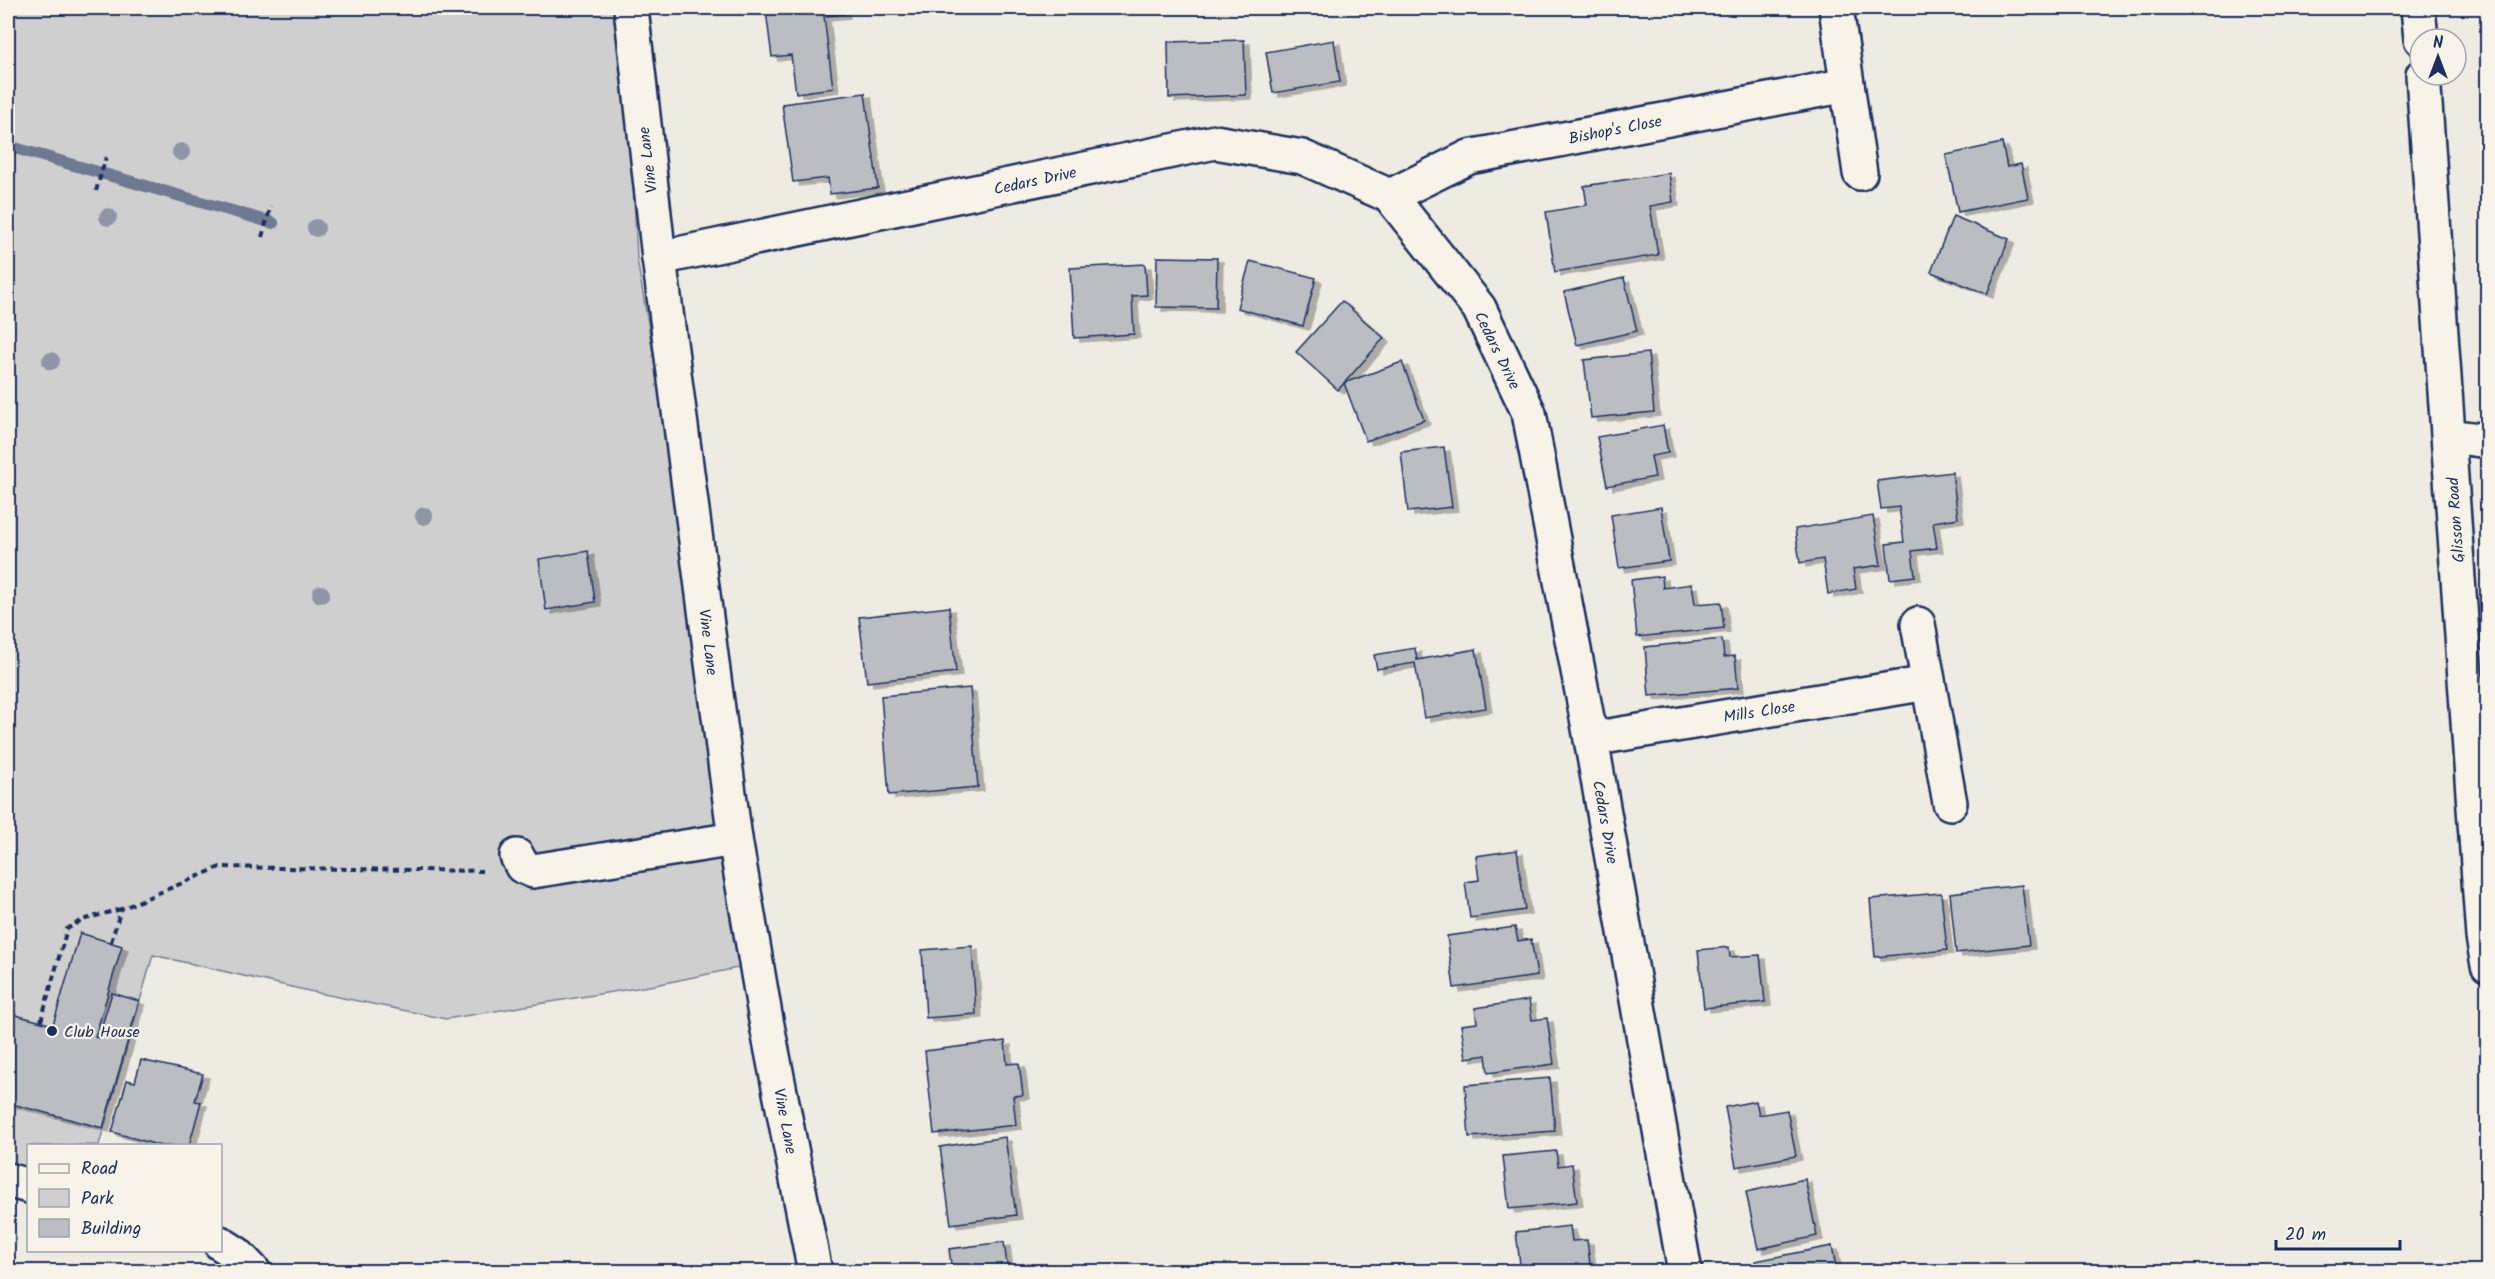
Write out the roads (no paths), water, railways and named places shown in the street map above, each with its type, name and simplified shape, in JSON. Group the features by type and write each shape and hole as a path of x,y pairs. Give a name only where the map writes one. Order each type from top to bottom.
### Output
{"street":[{"name":"Vine Lane","path":"632,8 659,258 735,839 765,1015 815,1272"},
{"path":"1836,8 1860,173"},
{"path":"2418,8 2420,27"},
{"name":"Bishop's Close","path":"1390,196 1469,157 1847,85"},
{"name":"Glisson Road","path":"2424,87 2450,436 2483,937 2487,965"},
{"name":"Cedars Drive","path":"659,258 1215,142 1302,157 1390,196 1479,308 1529,413 1591,739 1685,1272"},
{"path":"2450,436 2487,441"},
{"path":"1918,624 1950,803"},
{"name":"Mills Close","path":"1591,739 1928,683"},
{"path":"618,835 634,844 669,849"},
{"path":"525,863 669,849 735,839"},
{"path":"8,1180 27,1186"},
{"path":"222,1244 237,1254 254,1272"}],"waterway":[{"path":"8,146 273,223"}],"place":[{"name":"Club House","path":"52,1031"}]}
